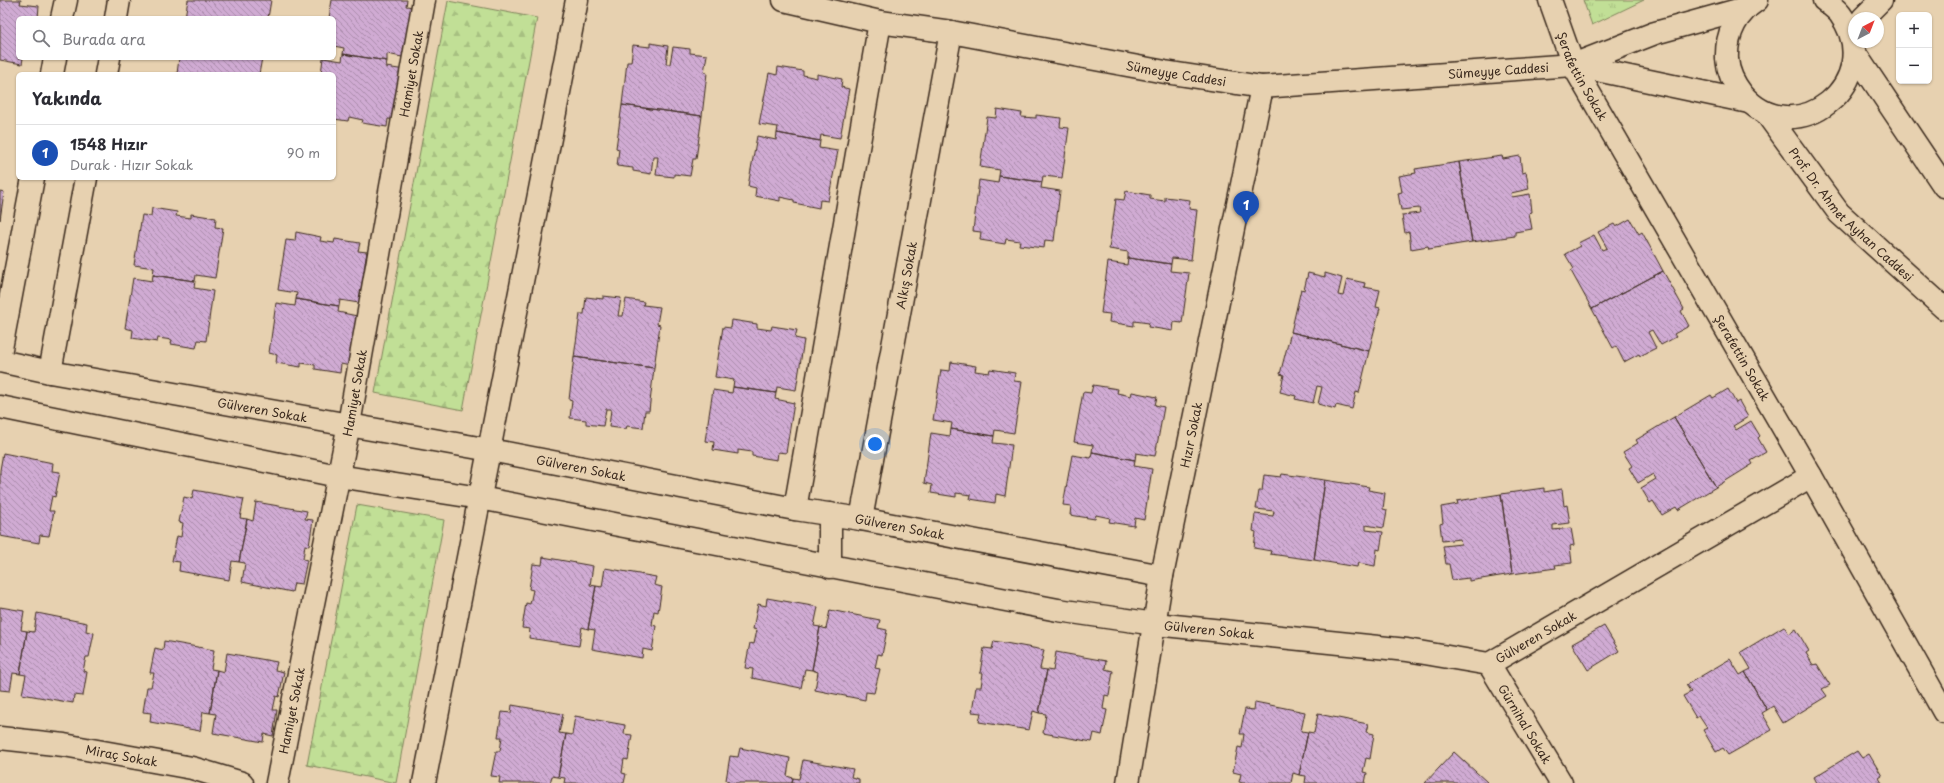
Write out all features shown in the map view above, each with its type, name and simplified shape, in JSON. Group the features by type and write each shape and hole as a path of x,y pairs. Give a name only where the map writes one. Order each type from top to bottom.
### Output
{"street":[{"path":"62,16 66,0"},
{"path":"116,16 119,0"},
{"name":"Hamiyet Sokak","path":"277,783 349,424 424,0"},
{"path":"424,783 577,0"},
{"name":"Sümeyye Caddesi","path":"784,0 880,22 951,32 1164,72 1262,87 1573,65 1757,107 1787,117 1808,115 1826,106 1842,91 1851,73 1853,48"},
{"name":"Şerafettin Sokak","path":"1550,0 1573,65 1811,476 1944,712"},
{"path":"1824,0 1840,13 1848,23"},
{"path":"1871,12 1881,0"},
{"name":"Sümeyye Caddesi","path":"1573,65 1656,33 1751,4"},
{"name":"Prof. Dr. Ahmet Ayhan Caddesi","path":"1751,4 1733,25 1727,45 1727,66 1735,85 1757,107 1839,213 1944,308"},
{"path":"795,509 880,22"},
{"name":"Alkış Sokak","path":"862,519 951,32"},
{"path":"1864,48 1944,186"},
{"path":"52,72 55,60"},
{"path":"106,72 109,60"},
{"name":"Hızır Sokak","path":"1128,783 1162,576 1262,87"},
{"path":"0,354 33,180"},
{"path":"50,372 86,180"},
{"name":"Gülveren Sokak","path":"0,361 50,372 349,424 795,509 862,519 1162,576"},
{"name":"Gülveren Sokak","path":"0,407 338,476 480,498 1058,610 1155,624 1407,650 1489,664 1811,476"},
{"path":"830,514 830,566"},
{"name":"Gürnihal Sokak","path":"1489,664 1561,783"},
{"name":"Miraç Sokak","path":"0,738 64,745 192,768 242,783"}],"green space":[{"path":"1583,0 1644,0 1592,25"},
{"path":"448,1 537,18 463,410 375,393"},
{"path":"357,505 444,520 396,783 307,765"}],"building":[{"path":"0,0 21,0 20,4 39,6 38,16 16,16 16,60 23,60 22,64 0,60"},
{"path":"188,0 271,0 268,16 185,16"},
{"path":"332,0 407,0 406,6 414,7 407,58 387,54 387,61 343,54 344,48 336,46 336,16 329,16"},
{"path":"650,43 668,46 666,64 670,64 673,47 690,49 690,53 707,55 704,72 707,73 702,116 622,105 627,62 631,62 633,45 650,47"},
{"path":"343,54 387,61 386,67 405,70 397,120 388,119 387,127 362,123 363,120 349,117 348,121 336,119 336,72 321,72 323,60 342,61"},
{"path":"179,60 262,60 259,72 177,72"},
{"path":"778,67 803,71 803,75 817,78 817,74 842,79 841,87 849,89 840,138 821,135 820,141 777,133 778,127 759,124 769,73 777,75"},
{"path":"622,105 702,116 696,159 693,159 690,176 674,174 674,177 656,175 658,157 653,157 651,174 633,171 633,168 617,166 619,149 616,148"},
{"path":"997,109 1022,113 1021,117 1036,118 1036,115 1061,118 1060,127 1069,128 1062,178 1043,176 1042,182 999,176 1000,170 980,167 987,117 996,118"},
{"path":"777,133 820,141 819,148 838,151 828,201 820,200 819,208 794,203 794,200 780,197 780,201 755,196 756,188 748,186 757,136 776,140"},
{"path":"1502,156 1503,159 1520,156 1522,173 1526,172 1529,189 1511,193 1512,197 1530,194 1532,212 1529,213 1532,229 1515,232 1515,236 1472,242 1459,162"},
{"path":"1459,162 1472,242 1429,249 1428,246 1411,249 1409,232 1405,233 1402,215 1420,213 1419,208 1401,210 1398,193 1402,192 1399,176 1416,173 1415,169"},
{"path":"999,176 1042,182 1041,188 1060,191 1054,241 1045,240 1044,248 1019,245 1020,241 1006,239 1005,244 980,240 981,232 973,231 979,180 998,183"},
{"path":"0,191 4,192 0,220"},
{"path":"1126,191 1150,195 1150,199 1165,201 1165,197 1190,200 1189,209 1197,210 1191,260 1172,258 1171,264 1128,258 1128,252 1109,249 1116,199 1124,200"},
{"path":"152,208 177,212 176,216 191,218 191,214 216,218 215,227 223,228 215,278 196,275 195,281 153,275 154,268 134,265 142,215 151,216"},
{"path":"1630,219 1639,234 1642,232 1663,271 1592,309 1571,271 1574,269 1565,254 1580,246 1578,243 1594,235 1602,250 1607,248 1598,232 1614,224 1616,227"},
{"path":"296,232 321,237 320,241 334,243 335,239 360,243 358,251 367,252 359,303 340,300 339,306 296,299 297,293 278,290 286,240 295,241"},
{"path":"1128,258 1171,264 1170,271 1189,273 1182,323 1174,322 1173,331 1148,327 1149,323 1134,321 1134,326 1109,322 1110,314 1101,313 1108,262 1127,265"},
{"path":"1663,271 1684,309 1681,311 1689,326 1674,334 1676,337 1661,345 1652,330 1648,332 1656,348 1640,356 1639,354 1624,362 1616,346 1613,348 1592,309"},
{"path":"1308,273 1325,277 1325,273 1342,278 1338,295 1343,296 1347,279 1365,283 1364,287 1380,290 1376,307 1380,308 1369,351 1291,332 1301,289 1304,290"},
{"path":"153,275 195,281 194,288 213,291 206,341 198,340 196,348 171,344 172,340 158,338 157,342 132,338 133,330 125,328 133,278 152,281"},
{"path":"603,296 621,298 618,316 623,316 626,299 644,302 643,305 660,307 657,324 660,325 654,368 574,357 580,314 584,314 586,297 603,299"},
{"path":"296,299 339,306 338,312 357,316 350,366 341,364 340,373 315,369 315,365 301,363 301,367 276,363 277,355 269,353 276,303 295,306"},
{"path":"732,320 757,324 757,328 771,330 772,326 797,330 795,338 804,340 796,390 777,387 776,393 733,387 734,380 715,377 723,327 731,328"},
{"path":"1291,332 1369,351 1359,393 1356,392 1352,409 1336,405 1335,409 1318,404 1322,387 1317,386 1313,403 1295,399 1296,396 1280,392 1284,375 1280,374"},
{"path":"574,357 654,368 649,411 645,411 643,428 627,426 626,429 609,427 611,409 606,409 603,426 586,424 586,420 570,418 572,401 569,400"},
{"path":"951,362 976,366 975,371 989,373 990,369 1015,373 1014,381 1022,382 1014,433 995,430 994,436 951,429 952,423 933,420 941,370 950,371"},
{"path":"1093,385 1118,389 1117,393 1131,396 1132,392 1157,397 1155,405 1164,407 1155,456 1136,453 1135,460 1092,452 1093,445 1074,442 1083,392 1091,393"},
{"path":"733,387 776,393 775,399 794,403 786,453 778,452 777,460 752,456 752,452 738,450 738,454 713,450 714,442 705,441 713,390 732,393"},
{"path":"1728,389 1736,403 1739,401 1748,417 1733,426 1736,430 1751,421 1760,436 1758,438 1766,452 1751,461 1753,464 1716,487 1674,417 1711,395 1713,398"},
{"path":"1674,417 1716,487 1678,510 1676,507 1662,515 1653,501 1650,503 1641,488 1656,479 1653,474 1638,483 1629,468 1632,466 1623,452 1638,443 1636,440"},
{"path":"951,429 994,436 993,443 1012,445 1005,496 996,494 995,503 970,499 971,495 956,493 956,497 931,493 932,485 924,483 931,433 950,436"},
{"path":"1092,452 1135,460 1134,466 1152,469 1144,520 1135,518 1134,526 1109,522 1110,518 1096,515 1095,519 1070,515 1071,506 1063,505 1072,455 1091,458"},
{"path":"3,453 53,463 52,471 60,472 55,497 52,496 49,511 54,511 49,536 40,535 39,543 0,536 0,470"},
{"path":"1282,474 1325,480 1314,560 1270,554 1271,551 1254,548 1256,532 1253,531 1255,514 1273,516 1274,511 1256,509 1259,491 1262,491 1264,475 1281,477"},
{"path":"1325,480 1369,487 1368,490 1385,493 1383,509 1387,510 1384,528 1366,525 1366,530 1383,532 1380,550 1377,549 1375,566 1358,563 1357,567 1314,560"},
{"path":"1544,488 1544,492 1562,489 1564,506 1567,505 1570,523 1553,525 1553,530 1571,528 1574,545 1570,546 1572,563 1555,565 1556,568 1512,574 1501,494"},
{"path":"194,490 244,499 240,518 247,519 239,562 232,561 229,580 179,571 180,562 172,561 177,536 181,537 183,523 179,522 184,497 192,499"},
{"path":"1501,494 1512,574 1469,581 1469,578 1452,580 1449,564 1446,564 1443,546 1461,544 1460,539 1442,541 1440,524 1443,523 1441,507 1458,504 1457,501"},
{"path":"256,502 307,511 305,519 313,520 309,546 305,545 303,559 307,560 302,584 294,583 292,592 242,582 245,563 239,562 247,519 253,521"},
{"path":"543,557 593,566 590,585 596,586 588,629 582,627 579,646 529,638 530,629 522,628 526,603 530,604 533,590 529,589 533,564 542,565"},
{"path":"605,568 656,577 654,585 662,587 658,612 654,611 652,625 656,626 652,651 643,649 642,658 592,649 595,630 588,629 596,586 602,587"},
{"path":"767,598 818,607 814,626 820,627 812,670 805,669 801,688 752,678 753,669 745,668 750,643 754,644 757,630 753,629 758,604 766,606"},
{"path":"0,607 24,611 21,630 27,631 20,674 13,673 10,691 0,690"},
{"path":"830,610 880,620 878,628 887,630 882,655 878,654 875,668 880,669 874,693 866,692 865,700 815,690 818,672 812,670 820,627 826,629"},
{"path":"37,613 87,623 86,631 94,633 89,657 86,657 83,671 87,672 83,696 74,695 73,703 22,694 26,675 20,674 27,631 34,632"},
{"path":"1604,626 1619,651 1588,670 1572,644"},
{"path":"1784,626 1789,634 1796,629 1809,651 1806,653 1813,665 1817,664 1830,685 1822,689 1827,696 1783,723 1773,706 1767,710 1745,672 1751,669 1741,652"},
{"path":"164,641 214,650 211,669 217,670 210,713 203,712 200,731 150,722 151,713 143,712 147,687 151,687 154,673 150,673 155,648 163,650"},
{"path":"994,641 1044,650 1040,669 1047,670 1039,713 1033,711 1029,730 979,722 981,713 972,712 976,687 981,687 983,673 980,673 984,648 992,649"},
{"path":"1056,652 1106,661 1105,669 1113,671 1109,696 1105,695 1103,709 1107,710 1102,735 1094,733 1092,742 1043,733 1046,714 1039,713 1047,670 1053,671"},
{"path":"227,653 277,662 275,670 284,672 279,697 276,696 273,710 277,710 273,736 264,734 263,742 213,733 216,714 210,713 217,670 224,672"},
{"path":"1730,659 1740,675 1745,672 1767,710 1762,713 1772,730 1728,755 1723,748 1716,752 1703,730 1707,728 1699,716 1696,718 1683,696 1691,692 1686,685"},
{"path":"1255,702 1305,712 1301,731 1308,732 1299,775 1293,773 1291,783 1243,783 1239,782 1241,774 1233,772 1238,747 1242,748 1244,734 1240,734 1245,709 1254,710"},
{"path":"512,705 563,714 559,733 566,734 558,777 552,776 550,783 499,783 500,777 491,776 496,751 500,751 502,737 498,737 502,712 511,713"},
{"path":"1318,714 1368,724 1366,732 1374,734 1370,759 1366,758 1363,772 1367,773 1365,783 1305,783 1306,776 1299,775 1308,732 1314,733"},
{"path":"575,716 625,725 624,734 632,735 628,760 624,759 622,773 626,774 624,783 564,783 565,778 558,777 566,734 572,735"},
{"path":"740,748 790,758 787,776 793,778 792,783 729,783 729,781 726,780 730,756 738,757"},
{"path":"1857,751 1862,758 1869,754 1882,776 1879,778 1882,783 1817,783 1814,777"},
{"path":"1454,752 1487,782 1487,783 1425,783"},
{"path":"803,760 853,769 851,777 859,779 859,783 792,783 793,778 799,779"}],"place":[{"name":"1548 Hızır","path":"1246,224"}]}
